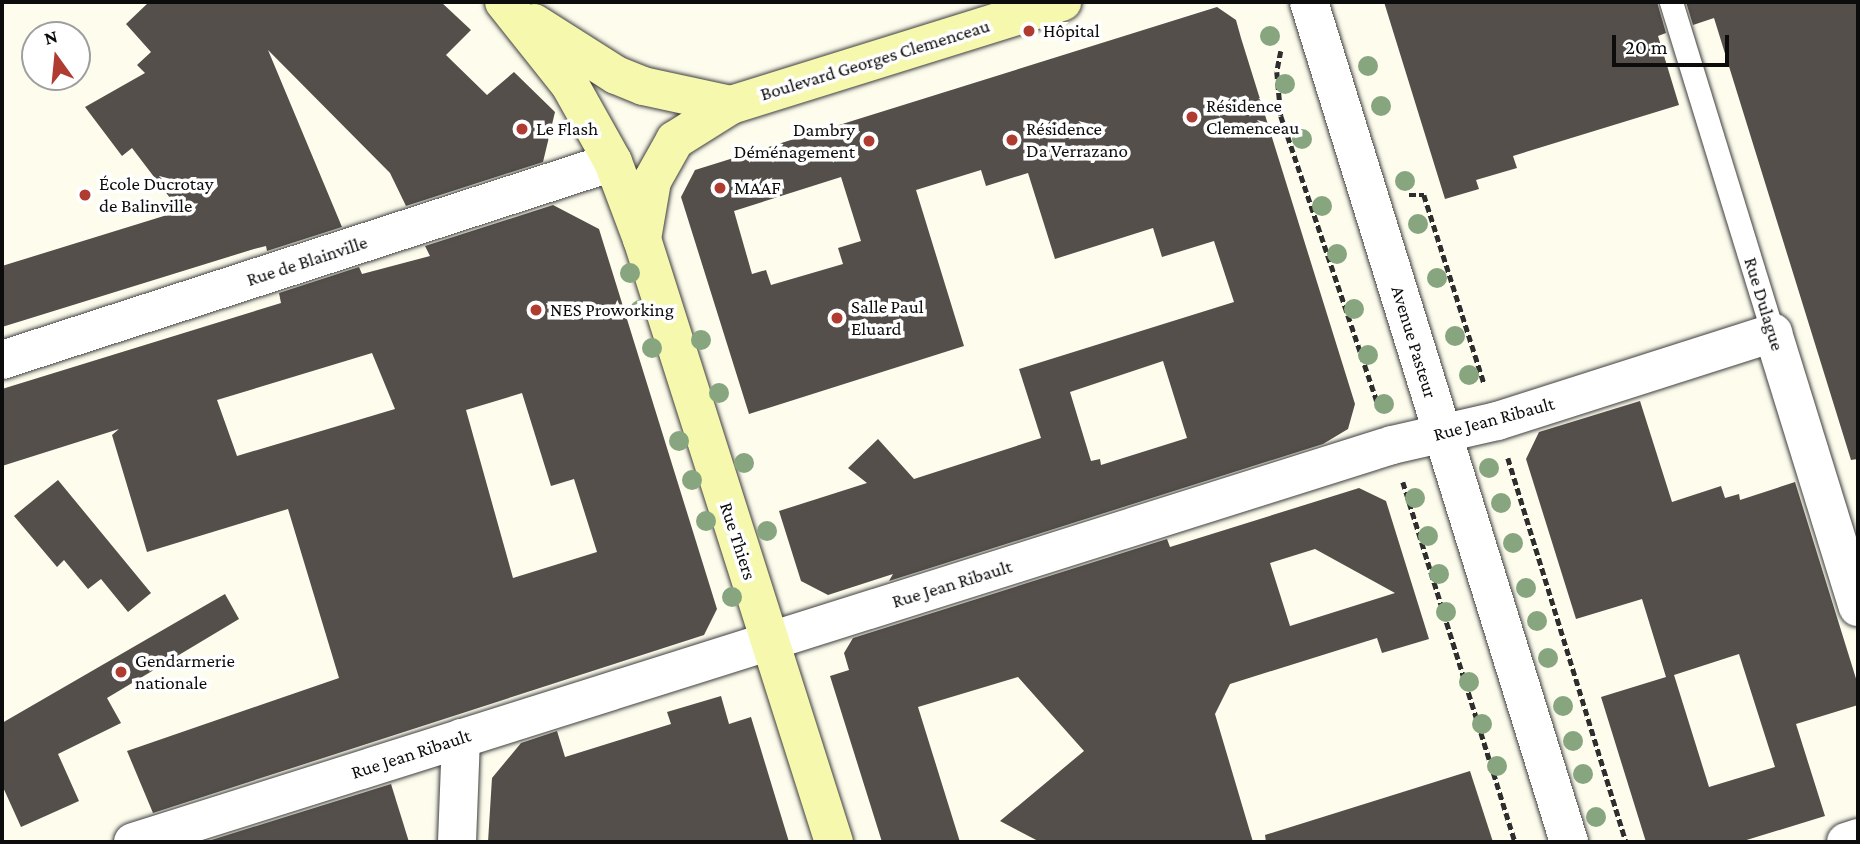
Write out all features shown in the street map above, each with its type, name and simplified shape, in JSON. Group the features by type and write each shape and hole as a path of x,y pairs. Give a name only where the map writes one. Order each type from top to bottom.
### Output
{"main road":[{"name":"Boulevard Georges Clemenceau","path":"510,7 616,75 687,97 731,105 1062,2"},
{"name":"Rue Thiers","path":"510,7 570,85 612,162 642,239 834,842"},
{"name":"Rue Thiers","path":"642,239 652,181 675,140 731,105"}],"street":[{"name":"Avenue Pasteur","path":"1308,2 1569,842"},
{"name":"Rue de Blainville","path":"2,360 612,162"},
{"name":"Rue Jean Ribault","path":"133,842 1392,445 1497,421 1773,333"},
{"name":"Rue Dulague","path":"1773,333 1858,607"},
{"path":"457,842 461,738"},
{"path":"1846,842 1858,838"}],"lane":[{"name":"Rue Dulague","path":"1671,2 1773,333"}],"path":[{"path":"1368,193 1424,195 1497,421 1626,842"}],"building":[{"path":"149,2 441,2 471,30 446,55 487,95 514,72 555,112 543,162 406,206 390,173 268,50 342,227 267,251 266,246 254,249 2,327 2,266 180,211 132,148 122,156 85,107 145,73 137,65 151,52 126,24"},
{"path":"1384,2 1657,2 1666,33 1658,36 1679,105 1513,156 1517,168 1476,180 1479,189 1445,199"},
{"path":"1686,2 1858,2 1858,459 1851,460 1714,18 1693,25"},
{"path":"1217,7 1236,20 1355,404 1348,429 1323,444 889,581 893,574 828,595 801,581 779,511 867,483 848,468 878,439 914,479 1041,438 1019,369 1234,302 1214,241 1162,257 1153,228 1055,259 1028,173 986,186 981,170 916,190 964,346 749,414 681,197 695,170","holes":["841,177 861,241 838,248 843,264 771,285 766,270 752,274 734,211","1163,361 1187,438 1101,465 1100,459 1091,461 1070,392"]},
{"path":"553,205 599,229 717,609 704,635 153,813 127,751 339,678 288,509 147,552 112,435 119,429 2,466 2,389 281,303 279,293 359,267 362,274 430,256 425,246","holes":["372,353 395,409 237,456 217,400","522,393 551,486 574,479 597,552 513,578 466,410"]},
{"path":"1640,401 1672,502 1721,486 1725,498 1739,494 1740,500 1795,482 1858,685 1858,705 1796,724 1825,816 1740,842 1646,842 1601,697 1666,677 1642,599 1576,619 1526,459 1539,432","holes":["1739,654 1775,767 1709,787 1674,675"]},
{"path":"58,480 151,593 128,612 101,579 88,589 64,560 57,567 14,516"},
{"path":"1359,488 1386,501 1429,639 1382,653 1377,638 1230,684 1215,714 1253,842 1040,842 1000,821 1084,751 1018,677 918,707 960,842 882,842 830,676 849,670 844,653 853,638 1167,539 1170,547","holes":["1315,549 1395,593 1290,626 1270,563"]},
{"path":"225,594 239,619 107,698 121,723 58,754 79,801 21,827 2,785 2,723"},
{"path":"721,696 729,724 751,717 789,842 488,842 492,778 521,743 557,731 565,757 671,724 667,712"},
{"path":"1470,771 1493,842 1266,842 1265,835"},
{"path":"391,784 409,842 205,842"}],"place":[{"name":"Hôpital","path":"1029,31"},
{"name":"Résidence Clemenceau","path":"1192,117"},
{"name":"Le Flash","path":"522,129"},
{"name":"Résidence Da Verrazano","path":"1012,140"},
{"name":"Dambry Déménagement","path":"869,141"},
{"name":"MAAF","path":"720,188"},
{"name":"École Ducrotay de Balinville","path":"85,195"},
{"name":"NES Proworking","path":"536,310"},
{"name":"Salle Paul Eluard","path":"837,318"},
{"name":"Gendarmerie nationale","path":"121,672"}]}
